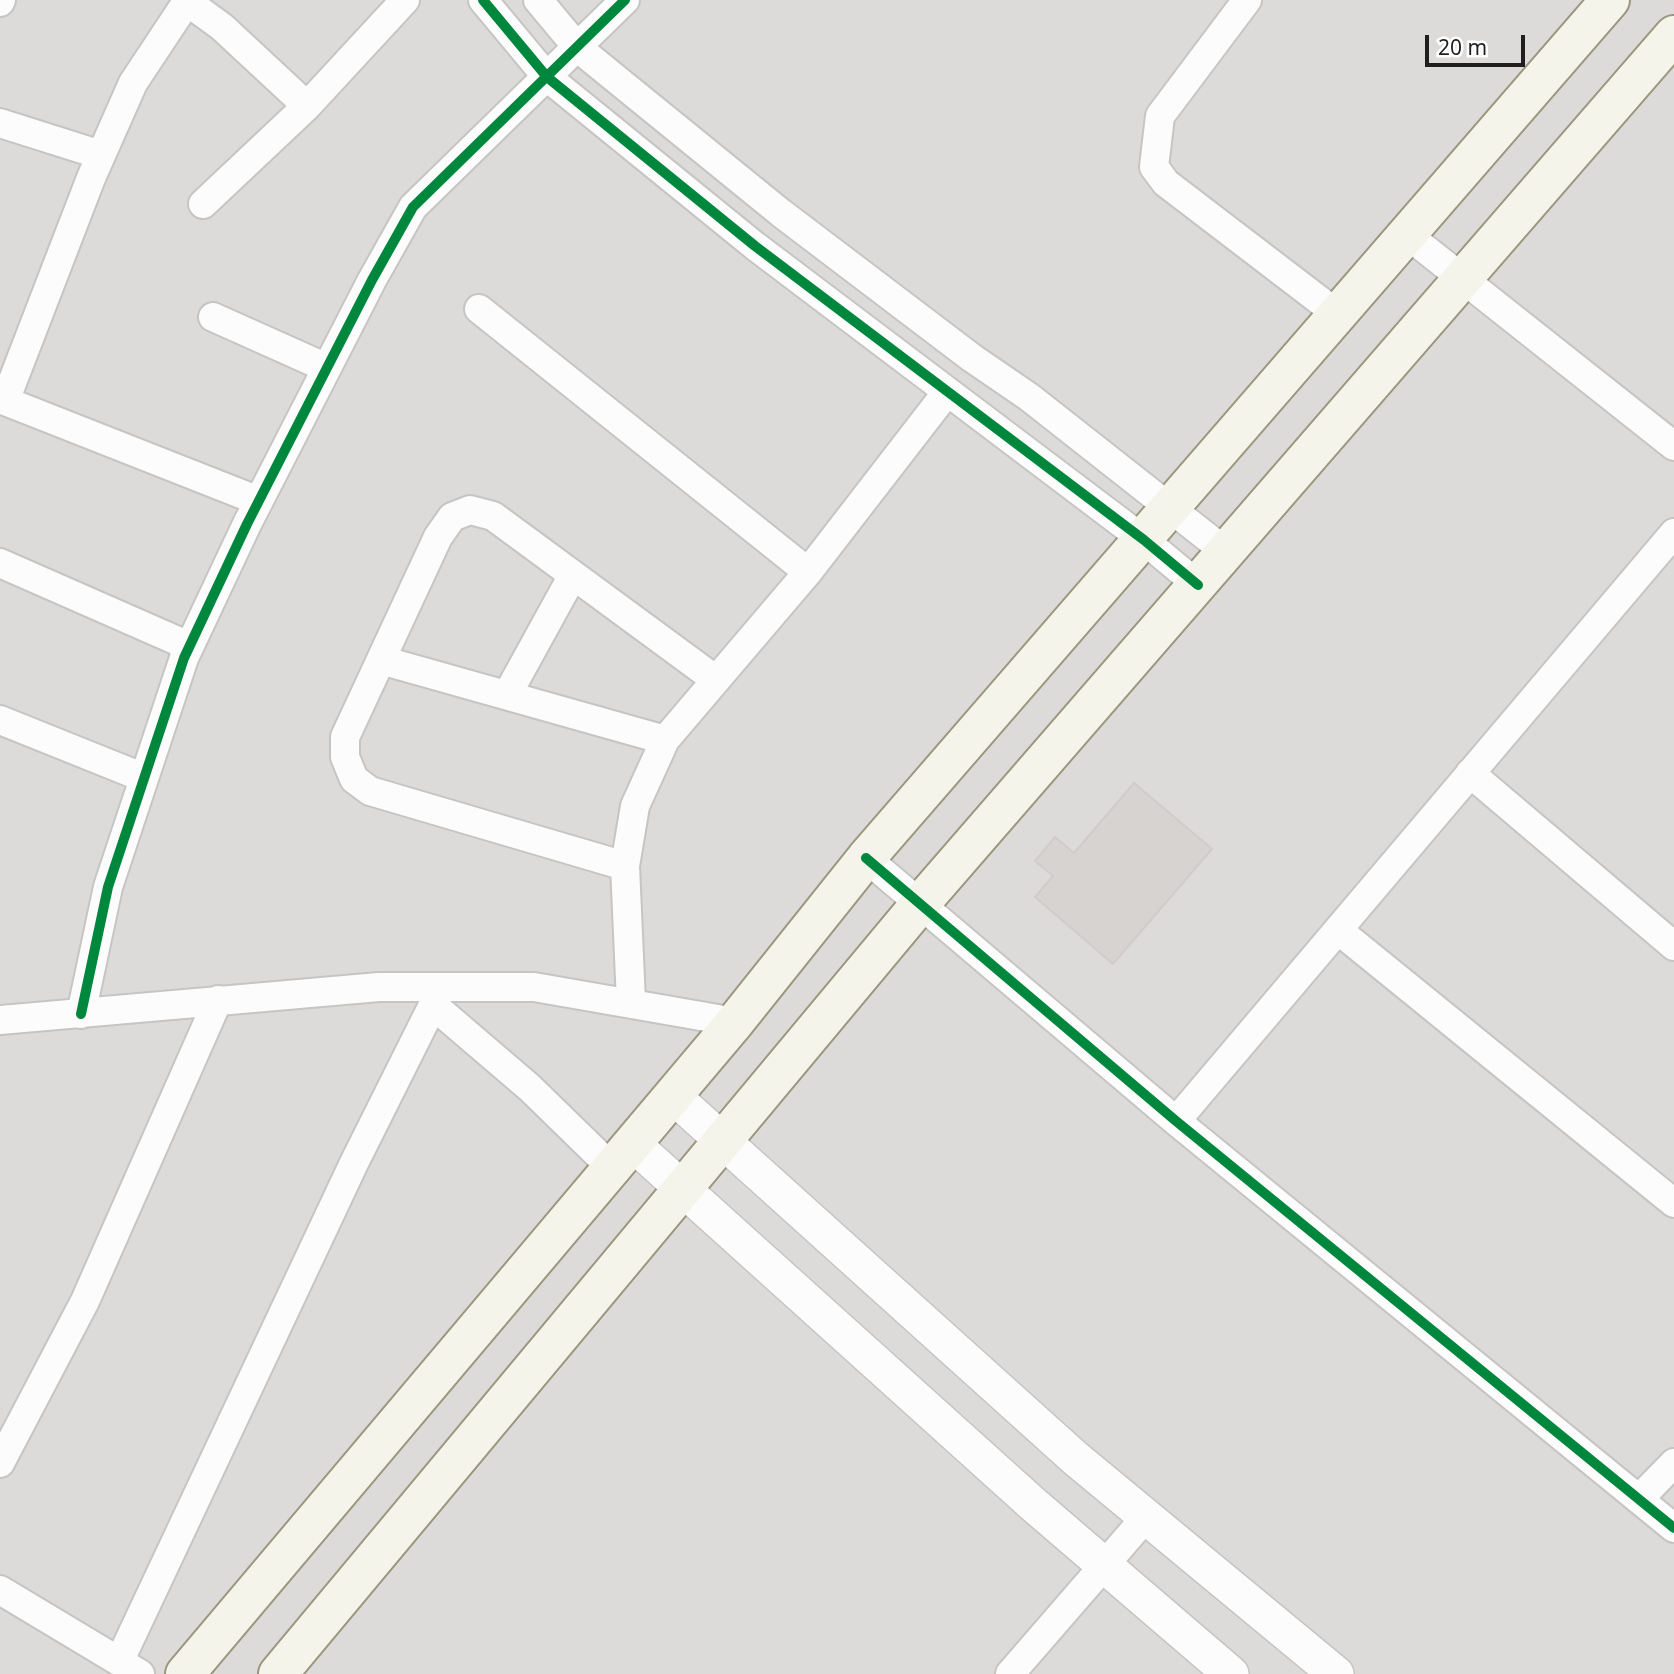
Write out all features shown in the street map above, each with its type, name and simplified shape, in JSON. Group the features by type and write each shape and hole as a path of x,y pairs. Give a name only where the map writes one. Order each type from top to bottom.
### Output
{"main road":[{"path":"185,1674 735,1022 866,858 1172,508 1405,233 1610,0"},
{"path":"278,1674 920,904 1461,277 1674,35"}],"street":[{"path":"259,501 3,400 101,155 133,83 186,0 222,27 307,106"},
{"path":"203,204 307,106 405,0"},
{"path":"483,0 547,77 755,246 1144,540 1198,585"},
{"path":"538,0 578,48 781,213 972,358 1029,397 1226,552"},
{"path":"81,1014 108,887 142,777 189,646 327,368 414,207 625,0"},
{"path":"1247,0 1160,116 1154,167 1166,183 1336,313"},
{"path":"0,123 101,155"},
{"path":"1405,233 1674,446"},
{"path":"479,309 808,572"},
{"path":"213,317 327,368"},
{"path":"631,1002 625,866 635,806 665,740 808,572 947,392"},
{"path":"625,866 370,791 354,779 345,757 345,737 438,537 452,517 470,510 493,516 716,680"},
{"path":"1176,1121 1674,533"},
{"path":"0,563 189,646"},
{"path":"507,695 573,575"},
{"path":"381,660 665,740"},
{"path":"0,720 142,777"},
{"path":"1470,774 1674,946"},
{"path":"866,858 1176,1121 1674,1528"},
{"path":"1338,930 1674,1203"},
{"path":"0,1020 379,987 437,996 534,987 735,1022"},
{"path":"437,996 530,1088 621,1155 682,1191 1231,1674"},
{"path":"0,1590 130,1667 354,1163 437,996"},
{"path":"0,1463 85,1301 218,1000"},
{"path":"673,1096 1075,1458 1336,1674"},
{"path":"1639,1499 1674,1463"},
{"path":"1010,1674 1146,1517"}],"shaded area":[{"path":"0,0 1674,0 1674,1674 0,1674"}],"building":[{"path":"1134,783 1212,849 1113,964 1035,897 1053,876 1035,861 1055,837 1074,853"}],"cycle path":[{"path":"483,0 547,77 755,246 1144,540 1198,585"},
{"path":"81,1014 108,887 184,658 247,524 372,280 413,207 625,0"},
{"path":"866,858 1176,1121 1674,1528"}]}
